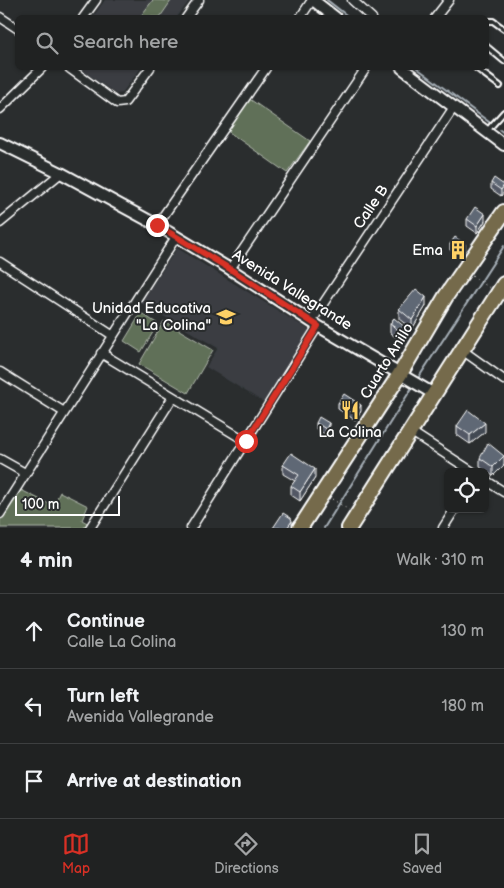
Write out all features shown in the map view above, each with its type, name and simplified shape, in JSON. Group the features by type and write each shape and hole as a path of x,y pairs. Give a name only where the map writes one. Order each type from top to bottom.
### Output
{"highway":[{"name":"Cuarto Anillo","path":"300,528 405,377 446,296 504,212"},
{"path":"350,527 504,284"}],"street":[{"path":"85,15 96,0"},
{"path":"188,15 199,0"},
{"path":"302,15 313,0 332,15"},
{"path":"352,0 369,15"},
{"path":"437,15 449,0"},
{"path":"0,17 15,28"},
{"path":"0,109 40,70"},
{"path":"72,70 117,103 125,102 149,70"},
{"path":"157,225 265,70"},
{"path":"230,269 365,70"},
{"path":"405,70 504,144"},
{"name":"Calle B","path":"191,528 246,441 314,324 454,107"},
{"name":"Avenida Vallegrande","path":"0,143 61,173 157,225 230,269 314,324 434,394"},
{"path":"0,223 61,173"},
{"path":"0,514 176,237"},
{"path":"0,262 112,335"},
{"path":"462,350 504,380"},
{"path":"101,353 246,441"},
{"path":"0,372 64,412"},
{"path":"90,528 173,397"},
{"path":"410,431 467,468"},
{"path":"0,459 25,473"},
{"path":"489,483 504,492"},
{"path":"443,528 452,513"}],"lane":[{"path":"489,21 493,21 504,29"},
{"path":"489,48 504,61"},
{"path":"479,70 500,86"},
{"path":"486,132 504,112"}],"path":[{"path":"474,277 490,288"},
{"path":"336,502 345,507"}],"shaded area":[{"path":"105,0 190,0 179,15 94,15"},
{"path":"82,70 139,70 122,93 116,94"},
{"name":"Unidad Educativa \"La Colina\"","path":"177,248 309,330 265,403 206,367 218,348 141,303"}],"green space":[{"path":"153,0 171,1 161,15 142,15"},
{"path":"248,98 310,141 287,173 226,130"},
{"path":"141,313 158,324 141,352 124,341"},
{"path":"164,321 213,350 188,393 139,364"},
{"path":"19,489 53,506 60,492 88,506 82,520 89,524 86,528 0,528 0,519"}],"building":[{"path":"494,178 504,185 501,190 491,183"},
{"path":"475,207 485,214 477,226 467,219"},
{"path":"455,237 465,244 461,251 450,244"},
{"path":"416,289 426,297 412,320 399,309"},
{"path":"394,318 407,329 404,334 390,324"},
{"path":"344,394 361,405 355,414 338,403"},
{"path":"468,410 485,423 470,435 457,426"},
{"path":"319,417 329,423 326,429 316,423"},
{"path":"488,443 504,456 493,467 480,458"},
{"path":"291,453 315,469 300,492 291,486 299,475 283,465"},
{"path":"283,513 291,518 292,521 287,528 273,528"}],"waterway":[{"path":"327,0 346,15"},
{"path":"420,70 489,122"},
{"path":"500,130 504,133"},
{"path":"417,380 504,246"},
{"path":"324,528 413,386"}],"place":[{"name":"Ema","path":"458,250"},
{"name":"Unidad Educativa \"La Colina\"","path":"226,317"},
{"name":"La Colina","path":"350,410"}],"route":[{"path":"157,225 230,269 318,326 246,441"}]}
